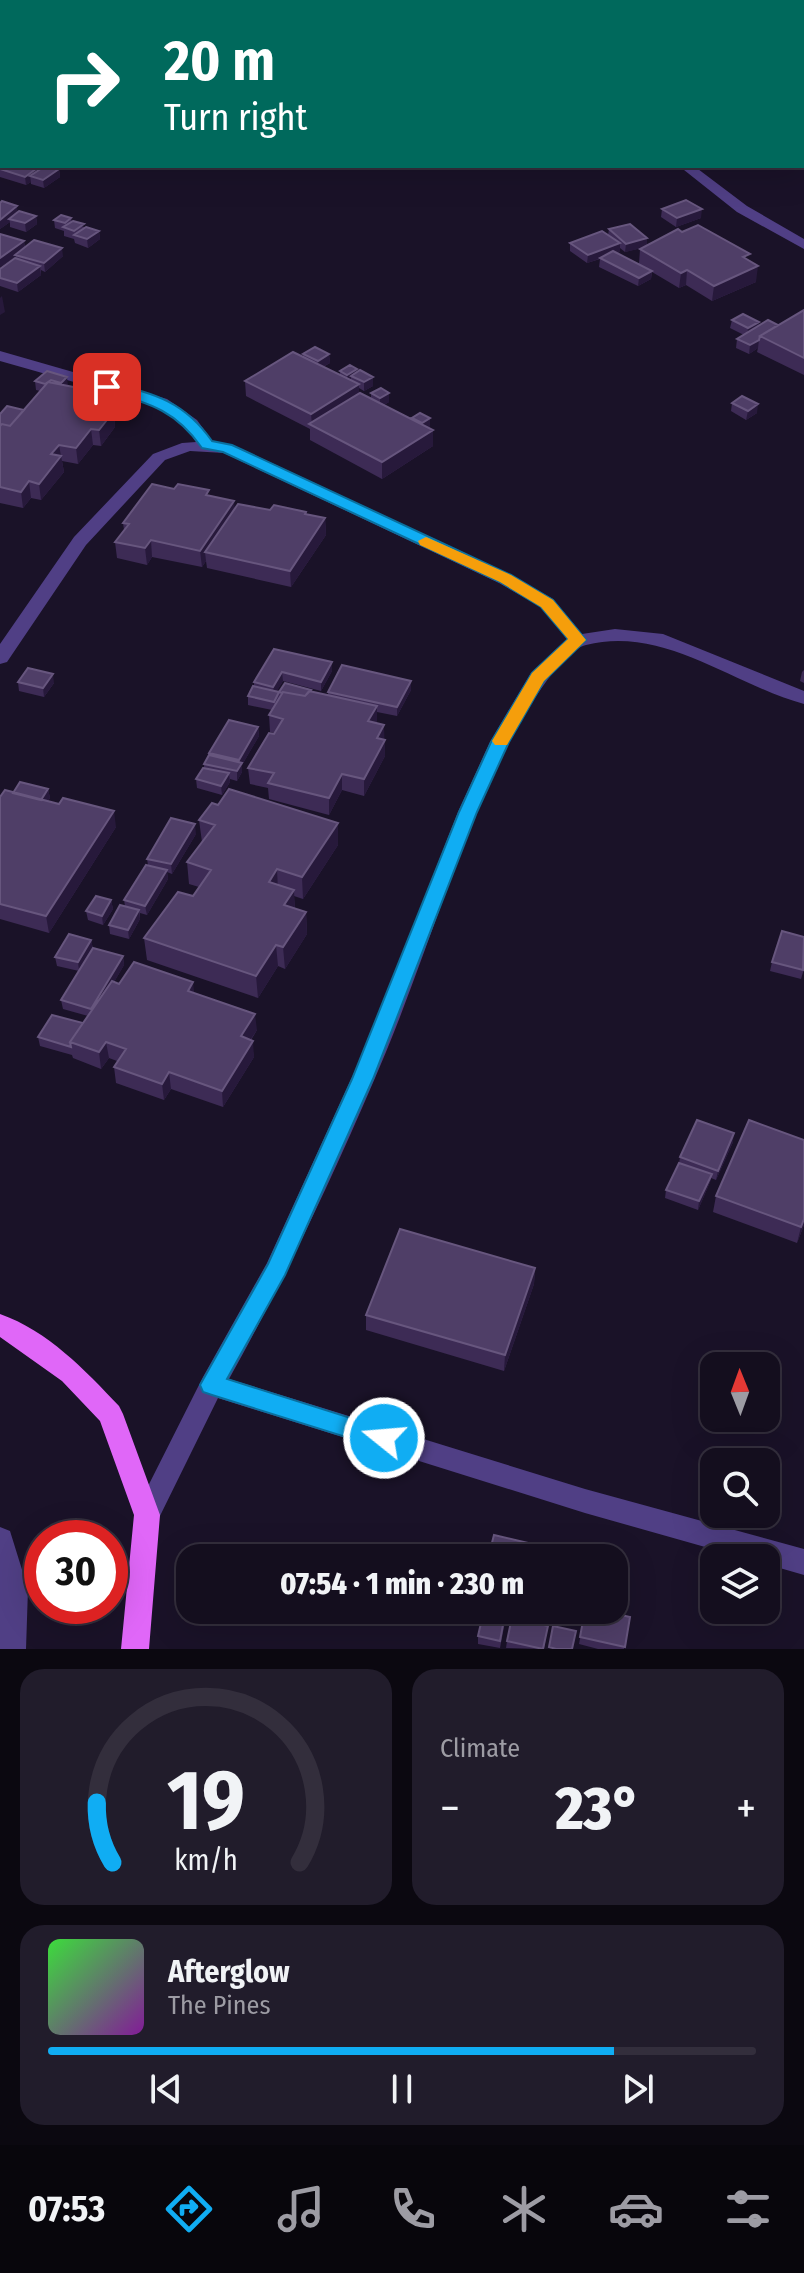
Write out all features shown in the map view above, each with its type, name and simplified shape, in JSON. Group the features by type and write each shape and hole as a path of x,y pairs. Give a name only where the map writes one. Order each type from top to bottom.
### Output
{"main road":[{"path":"0,1325 24,1338 71,1373 110,1414 147,1515 135,1649"}],"street":[{"path":"688,168 726,199 776,232 804,245"},
{"path":"0,356 161,402 191,423 207,445"},
{"path":"0,658 80,541 159,457 188,446 207,445 227,448 505,579 547,603 577,640"},
{"path":"147,1515 212,1385 277,1269 362,1080 468,812 500,742 538,677 577,640 615,635 663,640 804,698"},
{"path":"212,1385 585,1501 804,1562"},
{"path":"0,1540 14,1589 12,1649"}],"building":[{"path":"0,168 37,168 25,177"},
{"path":"42,168 59,169 43,180 30,176"},
{"path":"686,200 702,209 677,218 662,209"},
{"path":"0,203 17,206 0,220"},
{"path":"19,211 36,216 25,223 9,219"},
{"path":"61,215 71,218 65,223 54,220"},
{"path":"73,221 84,224 74,231 63,227"},
{"path":"630,224 647,238 626,244 609,229"},
{"path":"698,225 750,254 743,257 758,266 714,286 687,270 681,273 640,249 678,229 682,232"},
{"path":"86,227 99,231 87,239 74,235"},
{"path":"602,231 620,243 588,255 570,243"},
{"path":"0,234 24,241 0,258"},
{"path":"34,240 62,248 44,263 15,255"},
{"path":"613,251 652,271 639,278 600,258"},
{"path":"15,258 40,266 17,283 0,278 0,269"},
{"path":"804,310 804,358 760,336"},
{"path":"743,314 759,322 748,328 732,320"},
{"path":"768,320 778,325 760,336 759,340 750,345 737,339"},
{"path":"315,347 329,354 318,361 303,354"},
{"path":"293,352 359,384 311,414 245,381"},
{"path":"350,365 357,369 347,375 340,371"},
{"path":"360,370 373,377 364,382 351,376"},
{"path":"47,371 67,377 61,383 35,381"},
{"path":"48,382 114,395 103,409 114,411 99,430 91,429 76,448 59,445 51,454 61,456 39,484 29,481 21,492 0,487 0,426 10,426"},
{"path":"381,388 389,393 380,398 371,393"},
{"path":"360,393 433,430 382,462 309,424"},
{"path":"742,396 758,404 748,411 732,403"},
{"path":"7,406 24,410 10,426 0,426 0,414"},
{"path":"420,413 430,418 422,423 412,418"},
{"path":"152,484 174,489 178,484 209,490 206,495 234,501 200,551 151,540 145,548 115,542 129,524 123,523"},
{"path":"238,504 270,510 274,505 325,518 290,571 205,552"},
{"path":"274,649 332,662 321,682 282,672 273,687 254,682"},
{"path":"342,665 411,681 397,707 328,692"},
{"path":"28,668 53,674 43,688 18,682"},
{"path":"285,683 311,690 305,696 279,692"},
{"path":"253,686 279,692 274,702 248,696"},
{"path":"309,691 377,706 368,721 384,725 377,738 385,740 364,779 342,774 329,798 268,783 274,773 248,768 269,733 274,734 283,719 269,715 283,692 305,696"},
{"path":"229,720 258,727 239,760 209,753"},
{"path":"209,755 242,763 237,771 204,764"},
{"path":"203,768 229,773 221,786 196,779"},
{"path":"20,782 48,789 41,800 13,793"},
{"path":"229,789 338,823 302,877 277,869 269,882 294,890 284,905 306,912 283,947 276,945 256,976 144,938 178,892 193,896 211,870 187,862 215,825 199,820 212,803 218,805"},
{"path":"5,790 59,804 63,798 114,811 46,916 0,904 0,797"},
{"path":"171,818 195,824 171,864 147,859"},
{"path":"146,865 167,870 145,906 124,900"},
{"path":"96,896 111,900 102,916 86,911"},
{"path":"120,905 139,910 128,930 109,925"},
{"path":"782,931 804,937 803,970 772,962"},
{"path":"69,934 91,940 78,962 55,957"},
{"path":"93,948 123,956 91,1009 61,1000"},
{"path":"134,962 193,982 188,991 255,1014 241,1036 253,1041 222,1091 169,1072 162,1084 114,1067 126,1049 106,1042 99,1052 70,1042 112,981 119,984"},
{"path":"52,1015 83,1023 70,1042 71,1047 38,1037"},
{"path":"697,1120 734,1133 718,1171 680,1157"},
{"path":"749,1120 804,1140 804,1219 801,1227 716,1196"},
{"path":"679,1163 712,1174 699,1201 666,1190"},
{"path":"400,1229 535,1268 505,1355 366,1315"},
{"path":"494,1535 532,1544 492,1544"},
{"path":"630,1617 625,1647 580,1637 582,1624 628,1624"},
{"path":"481,1624 503,1624 500,1641 478,1636"},
{"path":"511,1624 548,1626 543,1649 507,1641"},
{"path":"553,1626 576,1631 572,1649 549,1647"}],"slow traffic":[{"path":"426,541 547,603 577,640 538,677 501,741"}],"route":[{"path":"107,387 161,402 191,423 207,445 227,448 505,579 547,603 577,640 538,677 500,742 468,812 375,1051 277,1269 212,1385 384,1438"}]}
